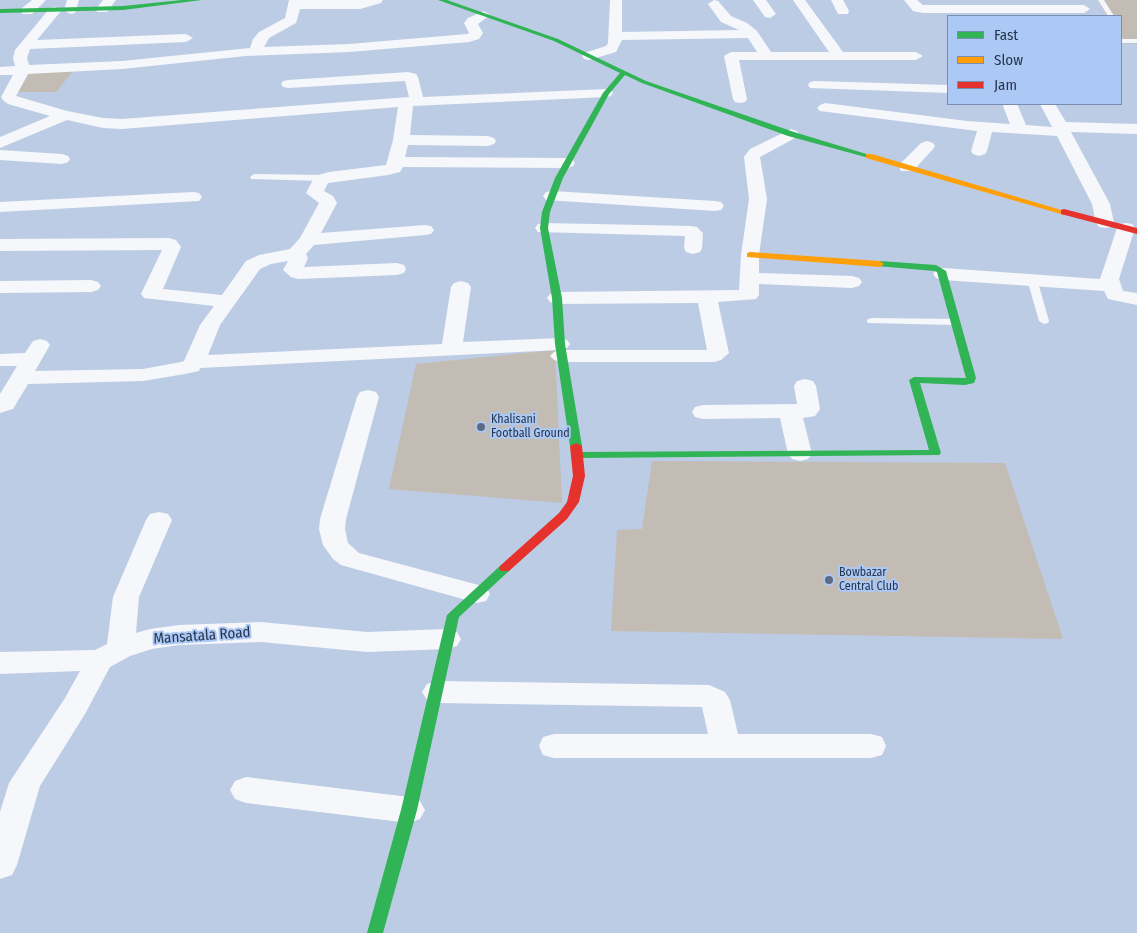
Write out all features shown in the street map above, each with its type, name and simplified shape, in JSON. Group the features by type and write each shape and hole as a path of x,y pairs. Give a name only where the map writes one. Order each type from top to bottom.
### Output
{"street":[{"path":"26,11 40,0"},
{"path":"0,11 199,0"},
{"path":"256,52 260,39 264,35 291,20 295,3 360,5 376,0"},
{"path":"442,0 556,40 644,82 791,134 1132,230 1110,273 1111,286 1117,296 1137,299"},
{"path":"459,6 487,0"},
{"path":"589,56 611,49 615,43 616,0"},
{"path":"759,0 770,14"},
{"path":"799,0 838,55"},
{"path":"910,0 917,8 923,9 1085,9"},
{"path":"714,4 726,19 742,26 752,34 766,55"},
{"path":"66,7 26,45 20,58 22,70 4,97 65,115 103,123 122,124 288,110 412,110 606,94"},
{"path":"0,71 122,65 256,52 349,48 469,38 476,33 473,21 484,15"},
{"path":"616,36 752,34"},
{"path":"26,45 186,38"},
{"path":"349,48 352,79"},
{"path":"286,50 288,110"},
{"path":"740,99 730,56 914,52 941,89"},
{"path":"375,933 409,810 453,615 563,516 574,502 579,476 578,455 560,350 558,298 544,228 546,212 563,170 606,94 624,72"},
{"path":"288,84 410,76 412,110 394,168 323,178 315,193 328,200 328,204 302,247 293,270 296,273 397,269"},
{"path":"815,85 941,89"},
{"path":"1049,105 1101,204 1105,223"},
{"path":"1011,106 1020,129"},
{"path":"825,108 986,127 1062,130 1137,129"},
{"path":"0,143 65,115"},
{"path":"980,151 986,127"},
{"path":"558,298 748,295 750,255 758,199 752,157 756,152 791,134"},
{"path":"399,151 488,141"},
{"path":"907,167 927,146"},
{"path":"399,151 563,170"},
{"path":"399,151 470,151"},
{"path":"0,155 62,159"},
{"path":"454,177 563,170"},
{"path":"552,196 715,206"},
{"path":"0,207 194,197"},
{"path":"544,228 691,231 694,233 693,248"},
{"path":"194,362 205,333 226,301 256,263 302,247 425,230"},
{"path":"0,245 169,244 172,246 151,294 226,301"},
{"path":"578,455 934,453 914,381 965,382 971,380 942,274 936,268 750,255"},
{"path":"942,274 1111,286"},
{"path":"750,278 852,282"},
{"path":"0,287 91,286"},
{"path":"452,349 461,287"},
{"path":"0,360 143,375 185,368 194,362 452,349 560,350 714,356 718,353 707,297"},
{"path":"0,373 30,364"},
{"path":"0,406 5,404 30,364"},
{"path":"703,412 807,411 809,408 806,386"},
{"path":"368,397 333,519 332,529 336,545 350,559 477,594"},
{"path":"790,412 800,454"},
{"path":"0,865 24,783 110,655 126,597 159,520"},
{"name":"Mansatala Road","path":"0,663 110,655 150,639 180,635 261,632 367,642 447,639"},
{"path":"437,692 709,696 715,700 726,747"},
{"path":"554,746 871,746"},
{"path":"246,790 409,810"}],"lane":[{"path":"1101,0 1110,15"},
{"path":"1122,41 1137,42"},
{"path":"254,177 323,178"},
{"path":"1032,279 1044,321"},
{"path":"872,321 955,322"}],"shaded area":[{"path":"1098,0 1137,0 1137,44 1122,43 1122,15 1106,15"},
{"path":"74,70 56,92 18,92 30,72"},
{"name":"Khalisani Football Ground","path":"555,350 562,503 389,489 416,364"},
{"name":"Bowbazar Central Club","path":"652,461 1005,463 1063,639 611,631 617,530 642,529"}],"traffic: fast":[{"path":"0,11 123,8 199,0"},
{"path":"441,0 556,40 644,82 791,134 869,156"},
{"path":"576,446 560,344 557,298 544,228 546,212 559,178 606,93 624,72"},
{"path":"578,455 935,453 914,380 965,382 970,381 971,378 941,271 936,268 880,264"},
{"path":"375,933 409,810 453,615 505,568"}],"traffic: slow":[{"path":"869,156 1064,212"},
{"path":"750,255 880,264"}],"traffic: jam":[{"path":"1064,212 1137,231"},
{"path":"505,568 563,516 573,502 579,476 576,446"}],"place":[{"name":"Khalisani Football Ground","path":"481,427"},
{"name":"Bowbazar Central Club","path":"829,580"}]}
